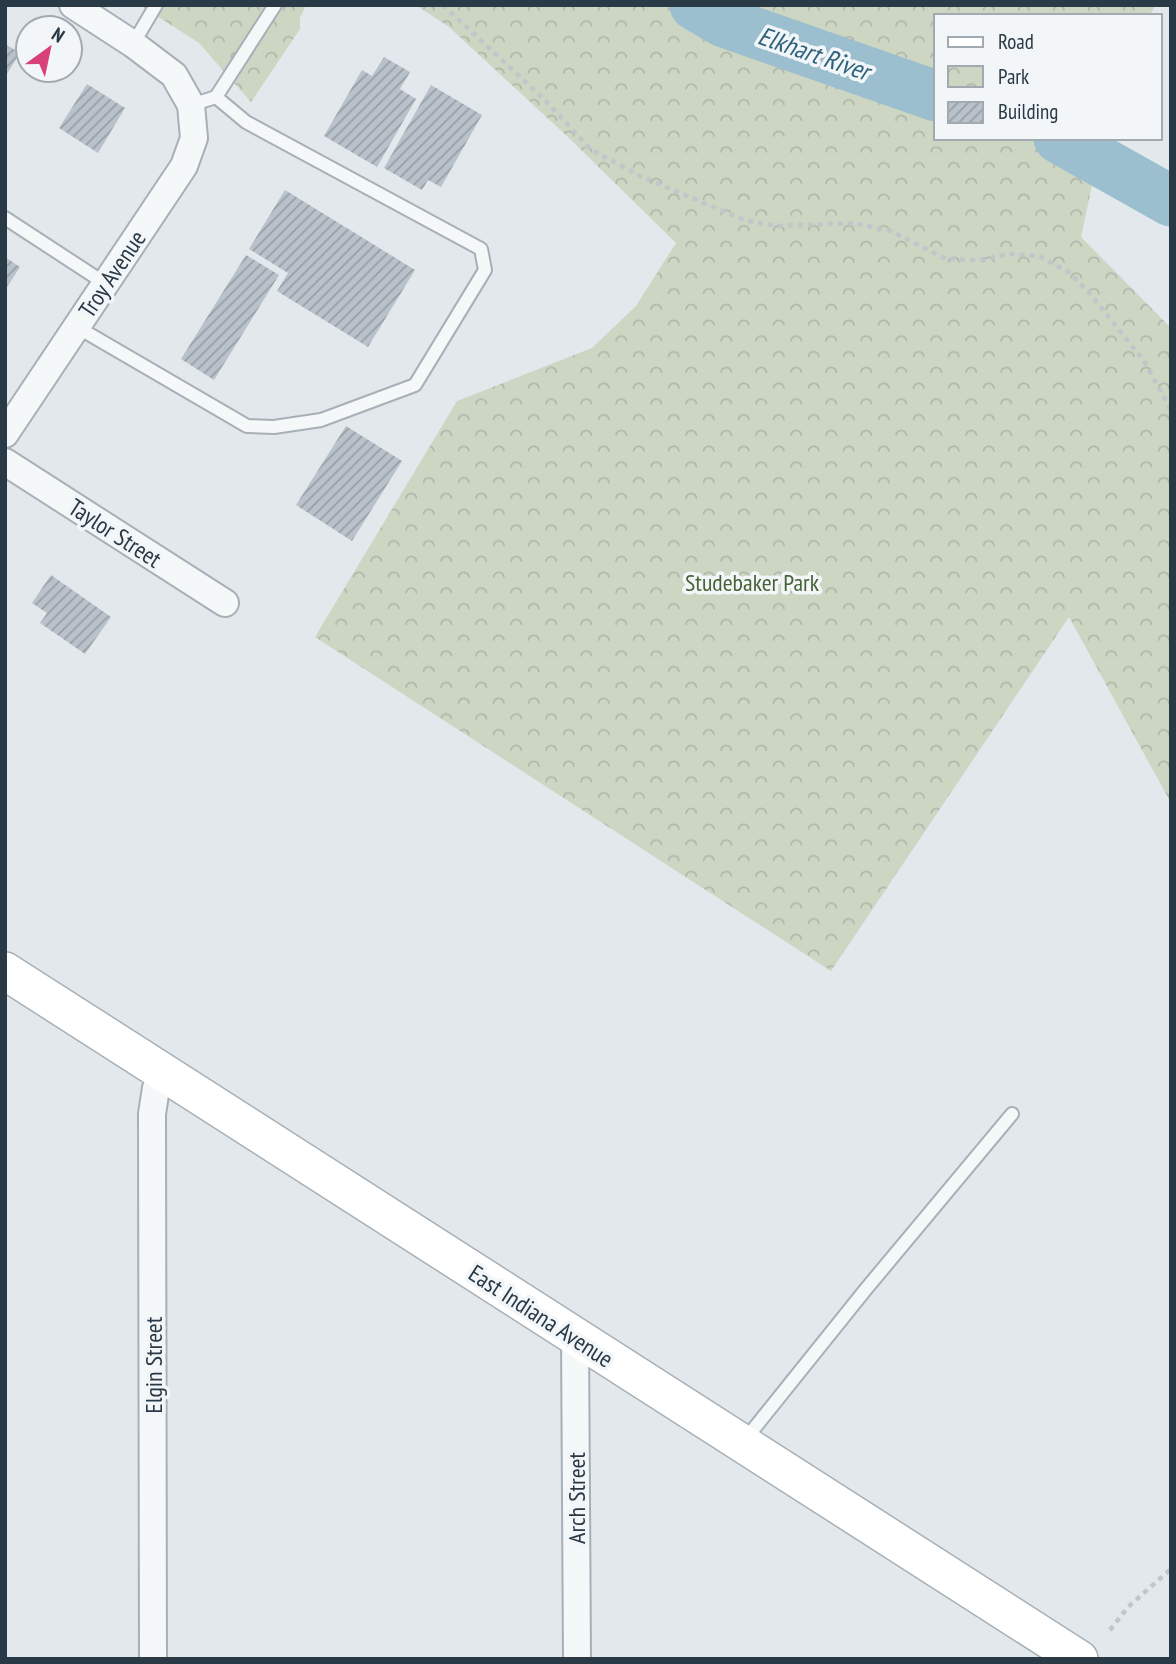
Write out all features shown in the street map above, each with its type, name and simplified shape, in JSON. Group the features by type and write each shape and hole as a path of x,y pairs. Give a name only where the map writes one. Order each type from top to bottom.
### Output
{"street":[{"path":"73,5 133,44 174,75 191,105"},
{"name":"Troy Avenue","path":"5,434 184,166 194,138 191,105"},
{"name":"Taylor Street","path":"5,462 225,603"},
{"name":"East Indiana Avenue","path":"5,971 1079,1659"},
{"name":"Elgin Street","path":"153,1659 152,1114 156,1088 166,1074"},
{"name":"Arch Street","path":"575,1337 577,1659"}],"lane":[{"path":"133,44 156,5"},
{"path":"191,105 216,97 275,5"},
{"path":"77,327 247,426 274,427 321,420 415,385 485,270 481,248 246,122 216,97"},
{"path":"5,218 106,284"},
{"path":"741,1444 1012,1114"}],"path":[{"path":"443,5 546,101 590,149 642,177 744,220 777,226 854,222 891,231 946,259 979,260 1010,254 1039,256 1070,274 1092,296 1144,361 1171,410"},
{"path":"1110,1630 1129,1607 1171,1569"}],"green space":[{"path":"140,5 306,5 300,18 300,29 251,102 199,43"},
{"name":"Studebaker Park","path":"416,5 1156,5 1150,14 934,14 934,140 1102,140 1081,237 1171,328 1171,803 1069,617 831,971 315,637 457,401 592,348 636,306 676,243 570,139 449,27"}],"building":[{"path":"5,44 14,49 14,63 5,77"},
{"path":"384,57 410,72 400,89 416,99 377,167 324,136 362,70 372,76"},
{"path":"87,84 125,108 98,153 59,128"},
{"path":"431,85 482,115 441,187 428,180 422,190 384,168"},
{"path":"285,190 415,270 368,347 277,291 288,273 249,249"},
{"path":"246,255 279,275 214,380 181,359"},
{"path":"5,257 20,267 5,290"},
{"path":"346,426 402,461 352,541 296,505"},
{"path":"51,575 111,617 85,654 40,623 47,613 32,603"}],"waterway":[{"name":"Elkhart River","path":"695,5 724,22 934,95"},
{"name":"Elkhart River","path":"1063,140 1171,201"}]}
